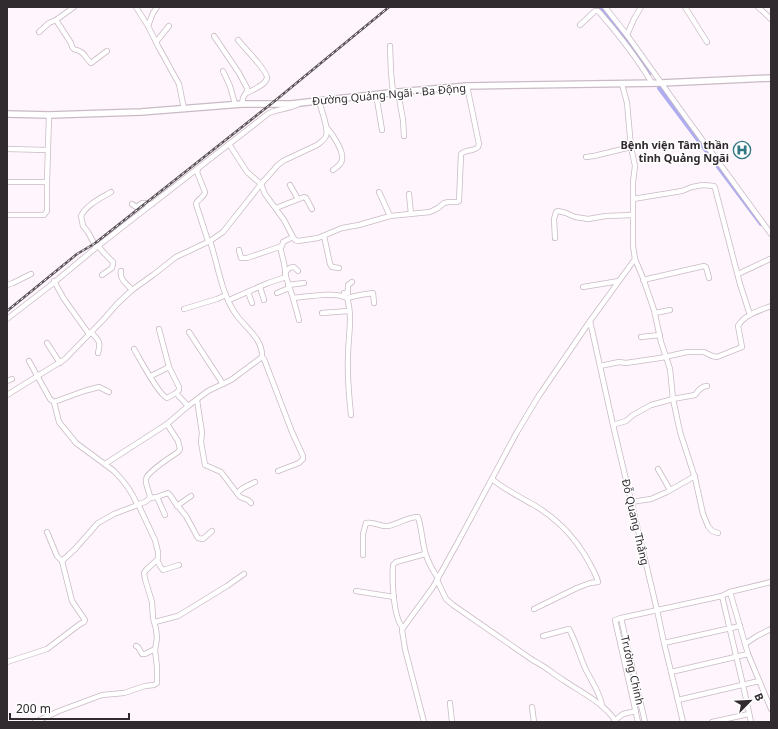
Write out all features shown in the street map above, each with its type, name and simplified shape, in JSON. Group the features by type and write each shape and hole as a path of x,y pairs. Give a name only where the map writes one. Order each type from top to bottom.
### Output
{"main road":[{"name":"Đường Quảng Ngãi - Ba Động","path":"7,114 49,115 141,112 235,104 291,104 319,102 395,92 467,86 662,83 771,78"}],"street":[{"path":"39,32 49,22 56,20 74,7"},
{"path":"136,7 148,26 179,84 184,108"},
{"path":"148,26 157,7"},
{"path":"627,35 641,7"},
{"path":"685,7 707,42"},
{"path":"758,7 771,19"},
{"path":"605,10 627,35 771,234"},
{"path":"580,25 595,11 605,10"},
{"path":"605,10 626,46 652,83"},
{"path":"56,20 74,50 81,51 91,63 107,51"},
{"path":"156,42 169,26"},
{"path":"214,36 247,88 242,104"},
{"path":"238,40 260,65 267,76 265,82 246,93"},
{"path":"390,46 391,73 403,120 404,136"},
{"path":"223,71 230,86 235,104"},
{"path":"622,84 627,103 631,147 636,166 633,182 633,246 635,259 655,313 661,342 670,370 673,399 680,432 695,476 705,521 712,531 718,533"},
{"path":"229,144 247,172 261,184 265,194 286,223 295,240 298,242 324,236 342,228 390,216 430,212 444,203 458,201 462,154 465,151 477,148 479,144 467,86"},
{"path":"376,94 382,130"},
{"path":"7,318 97,246 269,113 303,102"},
{"path":"319,102 327,128 335,139 342,156 340,164 333,170"},
{"path":"7,215 44,215 47,211 49,115"},
{"path":"8,393 65,359 132,290 176,257 209,241 223,232 278,165 321,142 326,135 327,128"},
{"path":"586,157 631,147"},
{"path":"7,149 48,150"},
{"path":"198,169 198,176 205,192 196,204 226,295 236,315 246,325 258,342 262,352 262,357 292,432 304,456 304,459 299,463 278,471"},
{"path":"7,182 47,182"},
{"path":"290,185 298,199"},
{"path":"633,199 703,186 714,186 740,284 750,315"},
{"path":"102,275 112,268 113,264 97,246 83,226 80,216 83,211 92,204 111,192"},
{"path":"379,192 390,216"},
{"path":"409,194 411,214"},
{"path":"276,208 305,197 312,209"},
{"path":"132,204 136,207 142,203 152,204"},
{"path":"554,238 554,219 556,212 558,211 575,217 588,219 606,216 633,215"},
{"path":"324,236 330,264 339,268"},
{"path":"239,250 241,258 244,258 280,247 282,246 283,242 293,237"},
{"path":"280,247 285,275 299,320"},
{"path":"424,722 402,630 438,579 517,432 538,397 635,259"},
{"path":"738,274 770,259"},
{"path":"643,280 704,266 706,267 709,278"},
{"path":"229,300 285,275 291,267 294,267 298,271"},
{"path":"121,270 120,277 132,290"},
{"path":"7,285 31,274"},
{"path":"54,281 64,299 90,333 97,338 100,343 98,353"},
{"path":"583,286 619,281"},
{"path":"277,293 304,282"},
{"path":"350,415 348,355 350,318 344,293 348,293 348,285 352,282"},
{"path":"260,287 264,300"},
{"path":"248,292 252,303"},
{"path":"293,298 316,295 334,295 345,297 373,294 374,303"},
{"path":"184,309 226,295"},
{"path":"600,366 619,362 626,363 660,358 687,352 704,352 712,356 717,356 742,347 738,326 740,322 750,315 771,306"},
{"path":"322,313 348,310"},
{"path":"655,313 670,310"},
{"name":"Đỗ Quang Thắng","path":"590,321 683,722"},
{"path":"134,349 165,398 176,393 179,390 169,367 159,329"},
{"path":"189,332 223,384"},
{"path":"641,337 660,335"},
{"path":"47,344 60,363"},
{"path":"105,464 167,424 208,391 237,376 262,357"},
{"path":"29,361 50,399 54,402 60,422 76,443 114,471 134,498 156,546 158,552 157,560 160,566 163,570 179,565"},
{"path":"150,376 169,367"},
{"path":"613,425 626,421 633,415 651,405 695,395 700,388 707,386"},
{"path":"54,402 99,387 109,392"},
{"path":"176,393 188,406"},
{"path":"197,400 205,465 221,472 237,493 251,503"},
{"path":"150,498 146,481 148,476 180,449 178,441 167,424"},
{"path":"658,469 670,490"},
{"path":"631,502 651,499 695,476"},
{"path":"492,479 558,522 576,541 592,568 598,582 577,588 534,609"},
{"path":"237,493 255,482"},
{"path":"62,561 98,523 114,514 145,502 150,498 168,493 186,516 198,538 203,539 212,531"},
{"path":"177,506 191,496"},
{"path":"157,497 166,515"},
{"path":"363,555 363,534 366,523 370,522 382,526 388,526 411,517 418,517 425,554 438,579 446,599 534,661 543,665 561,679 602,705 610,714 613,721 623,714 636,711"},
{"path":"7,662 48,649 85,620 72,601 62,561 57,556 47,532"},
{"path":"403,628 399,622 394,597 393,565 401,560 425,554"},
{"path":"35,722 64,709 102,695 124,693 157,683 158,678 155,649 157,638 152,602 144,573 157,560"},
{"path":"155,622 178,616 228,586 244,574"},
{"path":"621,618 722,596 730,592 771,582"},
{"path":"356,591 394,597"},
{"path":"730,592 748,654 771,709"},
{"path":"722,596 751,722"},
{"name":"Trường Chinh","path":"638,722 615,620 621,618 646,722"},
{"path":"664,643 740,626"},
{"path":"542,636 569,629 575,640 587,672 601,698 602,705"},
{"path":"745,644 771,629"},
{"path":"136,646 142,654 155,649"},
{"path":"671,672 748,654"},
{"path":"678,700 759,681"},
{"path":"450,703 452,722"},
{"path":"532,707 534,722"},
{"path":"712,722 749,714"}],"waterway":[{"path":"600,7 636,51 650,73"},
{"path":"659,88 761,224"}],"railway":[{"path":"7,311 77,254 94,244 271,104 389,7"}],"place":[{"name":"Bệnh viện Tâm thần tỉnh Quảng Ngãi","path":"742,150"}]}
